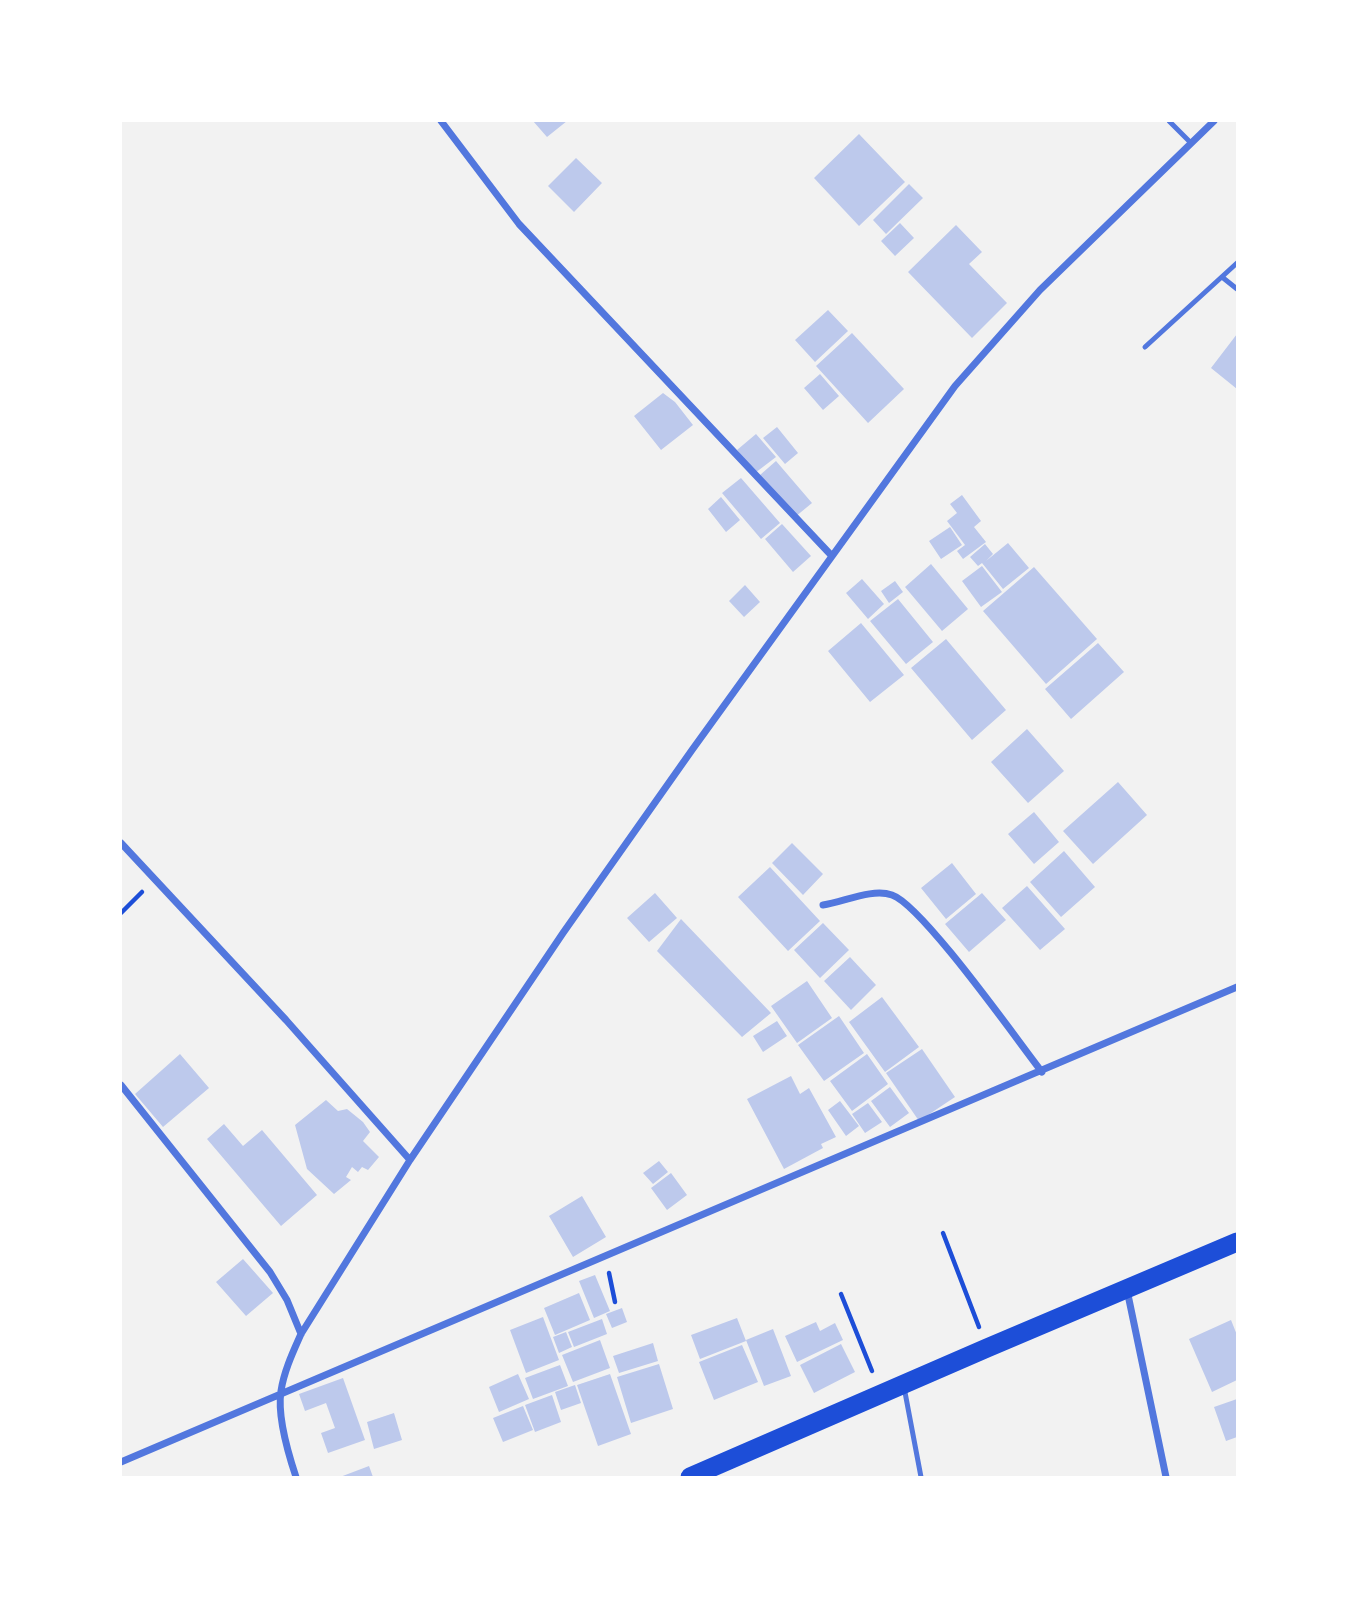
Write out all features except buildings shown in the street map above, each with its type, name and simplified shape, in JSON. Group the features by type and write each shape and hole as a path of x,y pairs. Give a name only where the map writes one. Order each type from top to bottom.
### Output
{"highway":[{"path":"690,1477 1237,1242"}],"street":[{"path":"441,121 519,223 831,555"},
{"path":"296,1477 284,1432 281,1393 289,1361 301,1334 410,1160 563,933 831,555 955,386 1040,290 1214,121"},
{"path":"121,843 286,1020 410,1160"},
{"path":"823,905 876,893 890,894 902,899 934,933 1042,1072"},
{"path":"121,1462 1237,987"},
{"path":"121,1085 270,1272 287,1300 301,1334"},
{"path":"1127,1290 1166,1477"}],"lane":[{"path":"1169,121 1191,143"},
{"path":"1145,347 1237,263"},
{"path":"1222,277 1237,289"},
{"path":"903,1384 921,1477"}],"path":[{"path":"121,913 155,880"},
{"path":"943,1233 987,1348"},
{"path":"606,1255 615,1302"},
{"path":"841,1294 881,1394"}]}
